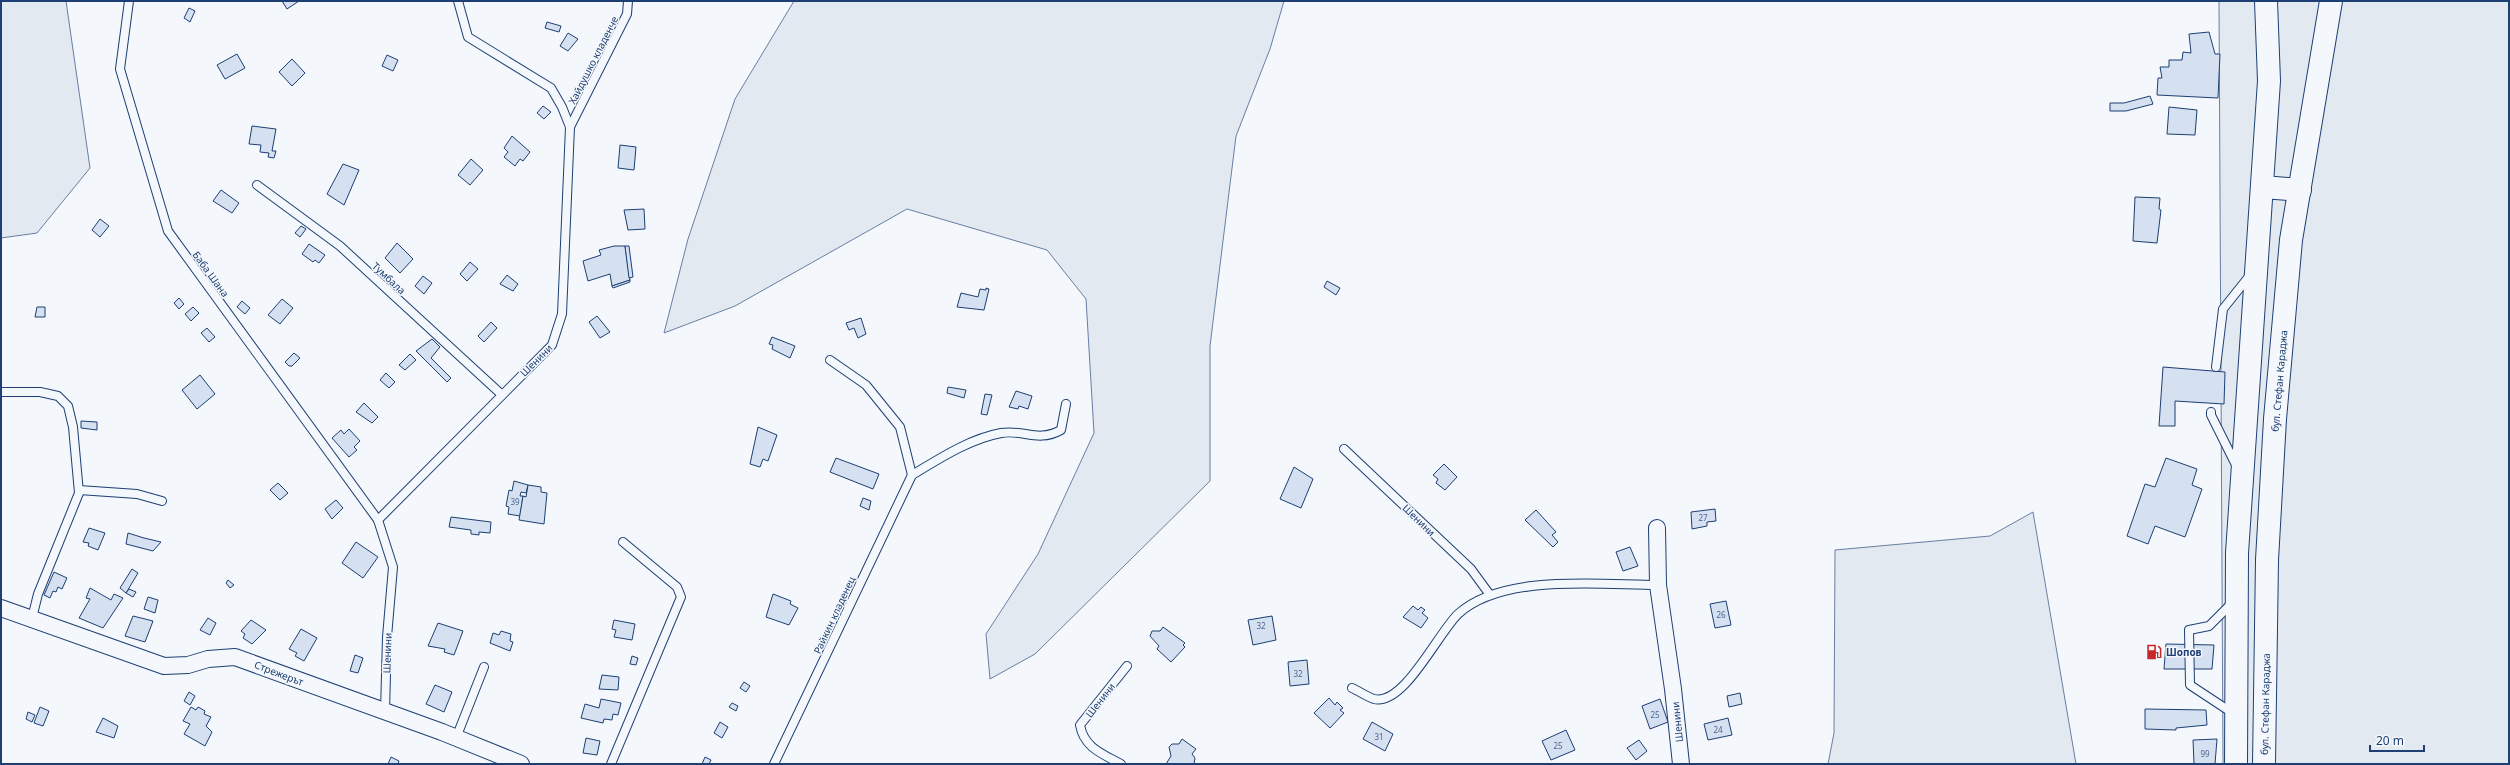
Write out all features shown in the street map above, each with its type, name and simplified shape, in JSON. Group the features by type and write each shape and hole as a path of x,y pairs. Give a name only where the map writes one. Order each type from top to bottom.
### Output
{"main road":[{"path":"2236,764 2237,553 2258,266 2269,81 2266,1"},
{"name":"бул. Стефан Караджа","path":"2264,764 2267,560 2275,419 2292,240 2331,1"},
{"path":"2263,187 2300,190"}],"street":[{"name":"Шенини","path":"1657,528 1658,585 1673,690 1681,764"},
{"name":"Стрежерът","path":"1,608 164,666 188,665 208,659 235,657 456,738 521,764"}],"lane":[{"name":"Баба Шана","path":"129,1 120,69 168,231 378,520"},
{"name":"Шенини","path":"385,712 387,637 393,567 378,520 501,394 552,345 558,332 562,314 570,127 562,107 551,88 468,37 458,1"},
{"name":"Хайдушко кладенче","path":"570,127 627,14 628,1"},
{"name":"Тумбала","path":"257,185 340,246 501,394"},
{"path":"2216,367 2223,309 2258,266"},
{"path":"830,360 866,384 900,428 912,474 958,448 1002,433 1044,437 1053,435 1061,430 1066,404"},
{"path":"1,392 40,392 64,400 68,406 73,427 79,490 70,517 38,594 32,618"},
{"path":"2211,412 2211,415 2242,476"},
{"name":"Шенини","path":"1344,449 1471,569 1490,595"},
{"name":"Райкин кладенец","path":"774,764 912,474"},
{"path":"79,490 137,494 162,501"},
{"path":"611,764 681,597 677,587 623,542"},
{"path":"1352,688 1374,699 1387,698 1401,689 1458,614 1490,595 1528,586 1658,585"},
{"path":"2236,716 2190,685 2189,630 2209,626 2237,599"},
{"name":"Шенини","path":"1121,764 1091,747 1082,736 1080,725 1126,666"},
{"path":"456,738 484,667"}],"shaded area":[{"path":"1,1 66,1 90,168 37,233 1,238"},
{"path":"794,1 1284,1 1270,49 1236,136 1210,346 1210,481 1035,654 990,679 986,634 1038,554 1094,433 1086,299 1047,250 907,209 735,306 664,333 688,239 735,99"},
{"path":"2219,1 2509,1 2509,764 2223,764"},
{"path":"2033,512 2076,764 1828,764 1834,733 1835,550 1990,536"}],"building":[{"path":"282,1 299,1 287,9"},
{"path":"189,8 195,11 190,22 184,18"},
{"path":"547,22 561,26 559,32 545,28"},
{"path":"2209,32 2215,54 2220,54 2218,98 2157,95 2158,78 2162,78 2160,67 2169,67 2169,60 2182,60 2183,52 2191,53 2189,34"},
{"path":"568,33 578,39 568,51 560,46"},
{"path":"237,54 245,68 225,79 217,65"},
{"path":"387,55 398,60 393,71 382,66"},
{"path":"292,59 305,73 292,86 279,72"},
{"path":"2150,96 2153,104 2126,111 2110,111 2110,103 2124,103"},
{"path":"543,106 551,112 544,119 537,113"},
{"path":"2169,107 2197,110 2195,135 2167,134"},
{"path":"252,126 276,129 272,151 276,151 274,158 268,157 269,153 260,152 261,145 249,144"},
{"path":"512,136 530,152 523,161 520,159 515,166 504,157 508,152 504,148"},
{"path":"620,145 636,147 634,170 618,168"},
{"path":"471,159 483,170 470,185 458,175"},
{"path":"343,164 359,170 344,205 327,194"},
{"path":"221,190 239,203 232,213 213,201"},
{"path":"2135,197 2160,198 2159,209 2161,210 2157,243 2133,241"},
{"path":"644,209 645,229 628,230 624,210"},
{"path":"100,219 109,226 100,237 92,230"},
{"path":"301,226 306,229 300,237 295,233"},
{"path":"397,243 413,259 400,273 385,258"},
{"path":"309,244 325,255 319,263 315,260 313,262 302,254"},
{"path":"614,246 625,246 630,280 612,286 610,274 588,281 583,261 601,255 599,250"},
{"path":"625,246 629,246 633,277 629,278"},
{"path":"470,262 478,269 467,281 460,274"},
{"path":"507,275 518,284 513,291 500,284"},
{"path":"423,276 432,283 424,294 415,286"},
{"path":"630,280 630,282 613,288 612,286"},
{"path":"1327,281 1340,288 1336,295 1324,287"},
{"path":"986,288 989,289 984,310 957,307 961,293 978,297 980,289 986,290"},
{"path":"179,298 184,304 179,309 174,303"},
{"path":"282,299 293,308 280,324 268,315"},
{"path":"242,301 250,308 245,314 237,307"},
{"path":"37,307 45,307 45,317 35,317"},
{"path":"193,307 199,313 191,321 185,314"},
{"path":"597,316 610,332 600,338 589,322"},
{"path":"861,318 866,334 858,338 854,328 849,330 846,323"},
{"path":"491,322 497,328 484,342 478,336"},
{"path":"207,328 215,337 209,342 201,333"},
{"path":"772,337 795,346 790,358 772,349 773,345 769,344"},
{"path":"432,339 440,347 431,358 451,378 447,382 416,351"},
{"path":"294,353 300,358 292,366 289,366 285,362"},
{"path":"410,354 416,360 405,370 399,365"},
{"path":"2163,367 2225,372 2224,404 2175,401 2175,426 2159,426"},
{"path":"386,373 395,382 389,388 380,380"},
{"path":"200,375 215,394 197,409 182,390"},
{"path":"948,387 966,390 964,398 947,393"},
{"path":"1016,391 1032,396 1028,409 1019,406 1018,409 1009,407"},
{"path":"985,394 992,395 987,415 981,414"},
{"path":"364,403 378,417 372,423 356,412"},
{"path":"81,421 97,422 97,430 81,428"},
{"path":"758,427 777,435 768,461 763,459 760,467 750,464"},
{"path":"349,429 360,441 354,447 357,450 349,457 332,438 341,430 344,434"},
{"path":"836,458 879,474 873,489 830,472"},
{"path":"2166,458 2197,469 2192,485 2202,489 2185,537 2155,526 2148,544 2127,536 2145,484 2155,487"},
{"path":"1444,464 1457,477 1445,490 1436,483 1438,479 1433,475"},
{"path":"1294,467 1313,479 1301,508 1280,499"},
{"path":"514,481 528,485 526,493 521,492 520,496 523,496 520,516 508,514 509,507 506,506 509,490 512,491"},
{"path":"278,483 288,493 280,500 270,490"},
{"path":"528,485 541,487 541,492 547,493 544,524 519,520 523,496 526,497"},
{"path":"863,498 871,501 869,510 860,506"},
{"path":"336,500 343,508 332,519 325,509"},
{"path":"1715,509 1716,521 1707,522 1707,526 1692,529 1691,512"},
{"path":"1536,510 1556,532 1552,535 1558,542 1553,547 1525,520"},
{"path":"451,517 491,522 490,533 479,532 479,535 471,534 471,530 449,527"},
{"path":"89,528 105,533 98,550 88,546 89,543 83,542"},
{"path":"128,533 161,542 153,551 126,544"},
{"path":"356,542 378,557 363,578 342,563"},
{"path":"1630,547 1638,566 1623,571 1616,552"},
{"path":"132,569 138,573 126,593 120,588"},
{"path":"54,572 67,578 62,589 58,587 56,592 53,591 50,598 44,595"},
{"path":"228,580 234,585 230,588 226,583"},
{"path":"90,588 111,600 114,594 123,598 103,628 79,618 90,599 86,598"},
{"path":"129,589 136,592 133,597 126,593"},
{"path":"773,594 791,601 790,604 798,608 789,625 766,617"},
{"path":"148,597 158,600 155,613 144,609"},
{"path":"1726,601 1731,625 1715,628 1710,604"},
{"path":"1413,606 1418,610 1421,607 1425,610 1422,613 1428,618 1421,628 1403,617"},
{"path":"133,616 153,621 145,642 125,636"},
{"path":"1272,616 1276,640 1253,645 1248,620"},
{"path":"208,618 216,623 210,635 200,630"},
{"path":"251,620 266,630 252,644 243,638 245,634 241,631"},
{"path":"614,620 635,624 632,640 614,637 616,630 612,629"},
{"path":"438,623 463,631 454,655 444,652 445,649 428,646"},
{"path":"1163,627 1185,643 1183,645 1185,647 1171,662 1157,649 1159,646 1150,636 1152,631 1160,631"},
{"path":"301,629 317,638 304,661 295,656 297,653 289,649"},
{"path":"501,631 511,634 510,641 513,642 510,651 490,643 493,633 499,635"},
{"path":"2166,644 2214,645 2212,669 2164,669"},
{"path":"355,655 363,658 358,673 350,671"},
{"path":"632,656 638,658 636,665 630,664"},
{"path":"1307,660 1309,684 1290,686 1288,662"},
{"path":"602,675 619,677 618,690 599,689"},
{"path":"744,682 750,686 746,692 740,688"},
{"path":"435,685 452,692 444,712 426,704"},
{"path":"189,692 195,696 190,705 184,701"},
{"path":"1740,693 1742,704 1729,707 1727,696"},
{"path":"1329,698 1335,705 1337,702 1343,708 1340,710 1344,713 1330,728 1314,713"},
{"path":"601,699 621,703 618,715 613,714 612,720 604,719 603,723 581,718 585,704 599,708"},
{"path":"1660,699 1668,722 1650,729 1642,706"},
{"path":"732,703 738,706 736,711 729,707"},
{"path":"40,707 49,711 43,726 34,723"},
{"path":"191,707 196,710 198,707 200,708 205,711 204,714 211,717 206,726 212,732 205,746 184,734 190,724 183,721"},
{"path":"2145,709 2206,710 2207,725 2176,728 2176,730 2145,729"},
{"path":"28,712 35,715 32,722 26,719"},
{"path":"103,718 118,726 114,738 96,732"},
{"path":"1728,718 1732,735 1708,740 1704,724"},
{"path":"720,722 728,727 722,738 714,733"},
{"path":"1372,722 1393,734 1385,751 1363,739"},
{"path":"1566,730 1575,750 1551,760 1542,741"},
{"path":"586,738 600,741 597,755 583,753"},
{"path":"1182,739 1196,749 1192,754 1195,758 1194,764 1166,764 1171,756 1169,747 1172,744 1179,744"},
{"path":"2217,739 2215,764 2194,764 2193,740"},
{"path":"1639,740 1647,751 1636,760 1627,748"},
{"path":"391,757 399,761 398,764 388,764"},
{"path":"705,757 711,760 709,764 702,764"}],"place":[{"name":"Шопов","path":"2154,652"}]}
